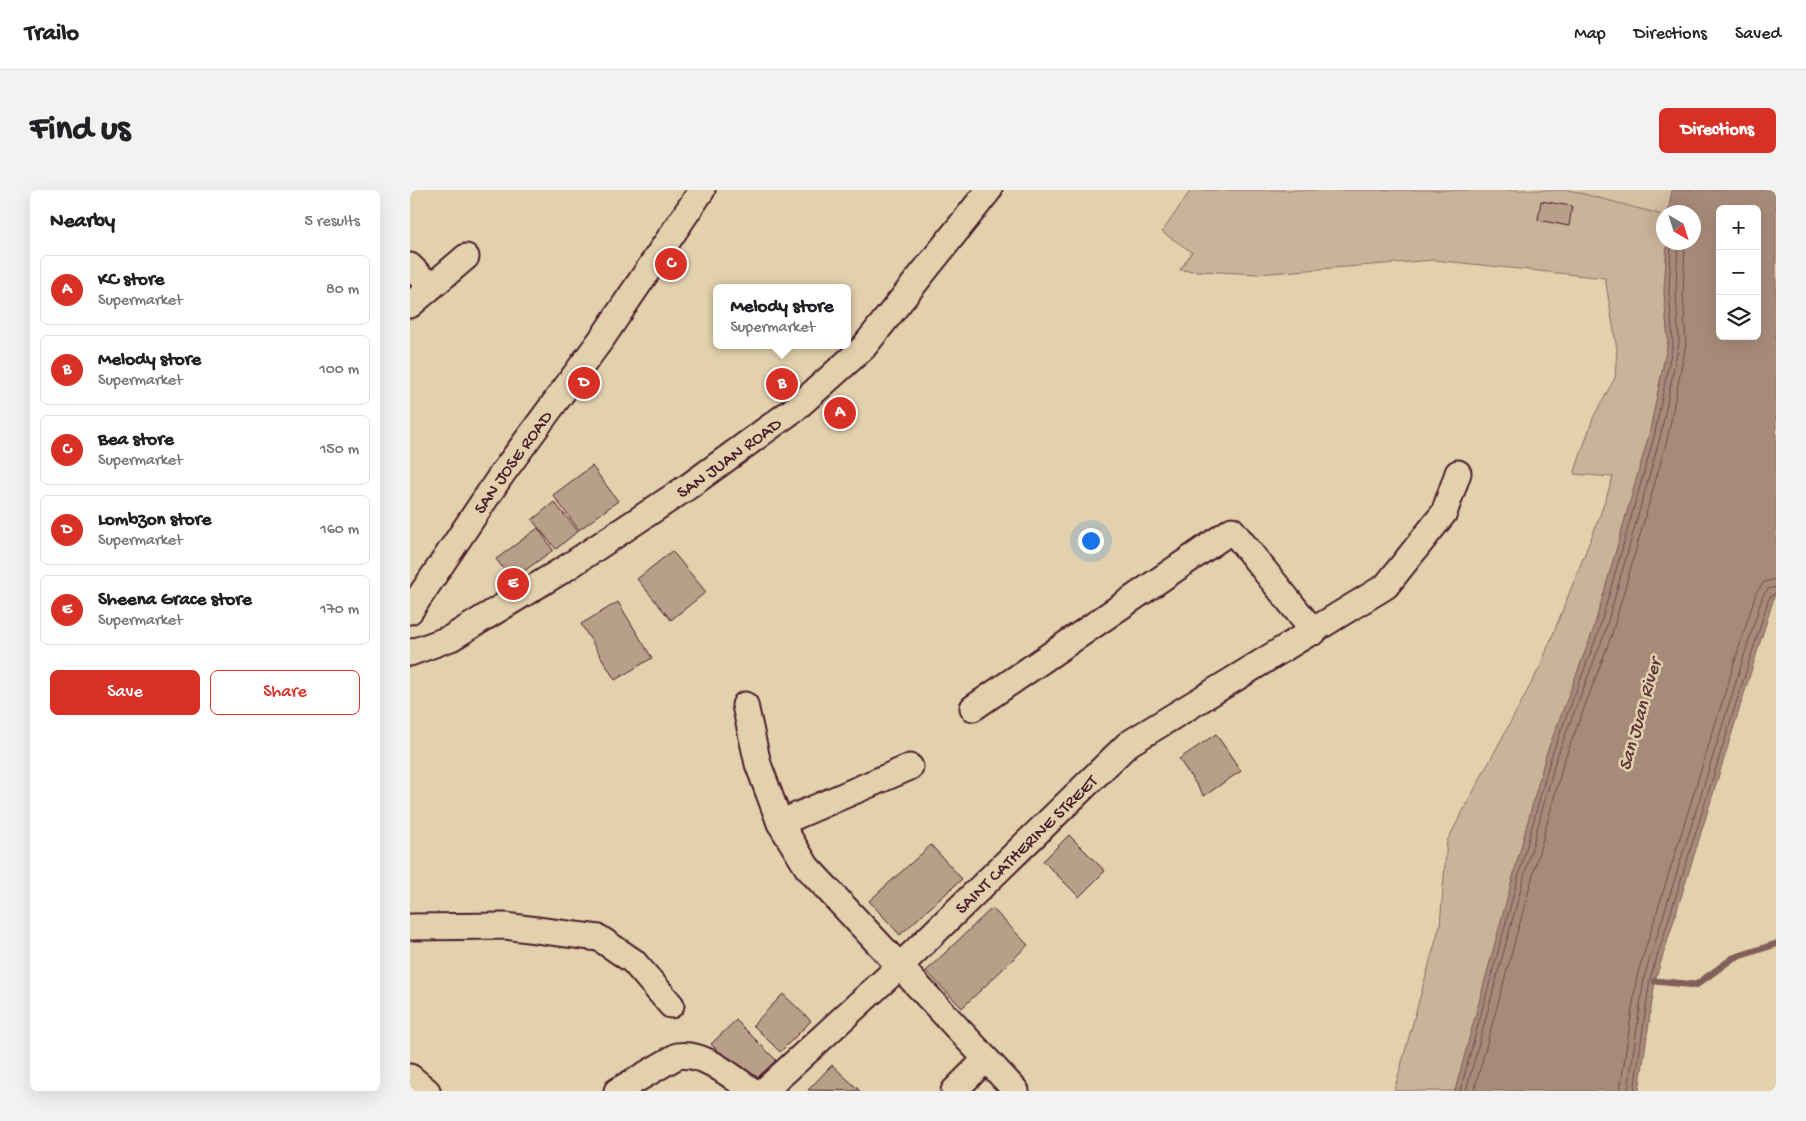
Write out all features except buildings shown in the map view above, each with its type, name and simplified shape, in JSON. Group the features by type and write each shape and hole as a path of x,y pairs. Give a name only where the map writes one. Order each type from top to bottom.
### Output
{"street":[{"name":"SAN JOSE ROAD","path":"410,611 502,474 603,337 702,190"},
{"name":"SAN JUAN ROAD","path":"410,653 451,638 566,568 689,486 796,408 863,348 989,190"},
{"path":"410,305 466,257"},
{"path":"410,266 431,287"},
{"name":"SAINT CATHERINE STREET","path":"764,1091 900,966 1128,744 1314,632 1386,586 1444,513 1458,473"},
{"path":"973,708 1232,530 1314,632"},
{"path":"745,705 758,764 780,823 807,867 1016,1091"},
{"path":"780,823 910,767"},
{"path":"410,927 505,926 599,938 633,961 672,1005"},
{"path":"617,1091 677,1056 688,1054 699,1056 753,1091"},
{"path":"954,1091 986,1059"},
{"path":"410,1077 427,1091"}],"shaded area":[{"path":"1191,190 1569,190 1656,213 1656,250 1667,250 1664,292 1668,342 1649,435 1593,631 1546,755 1455,1091 1394,1091 1440,925 1447,841 1540,667 1599,518 1613,477 1574,474 1593,418 1615,378 1617,349 1605,278 1434,260 1258,274 1180,270 1192,252 1162,232"},
{"path":"1569,190 1672,190 1669,205 1656,205 1656,213"}],"water":[{"name":"San Juan River","path":"1672,190 1776,190 1776,591 1655,981 1639,1091 1455,1091 1546,755 1593,631 1649,435 1668,342 1664,292 1667,250 1701,250 1701,205 1669,205"}],"waterway":[{"path":"1655,981 1696,985 1733,958 1776,944"}],"place":[{"name":"Bea store","path":"671,264"},
{"name":"Lombzon store","path":"584,383"},
{"name":"Melody store","path":"782,384"},
{"name":"KC store","path":"840,413"},
{"name":"Sheena Grace store","path":"513,584"}]}
